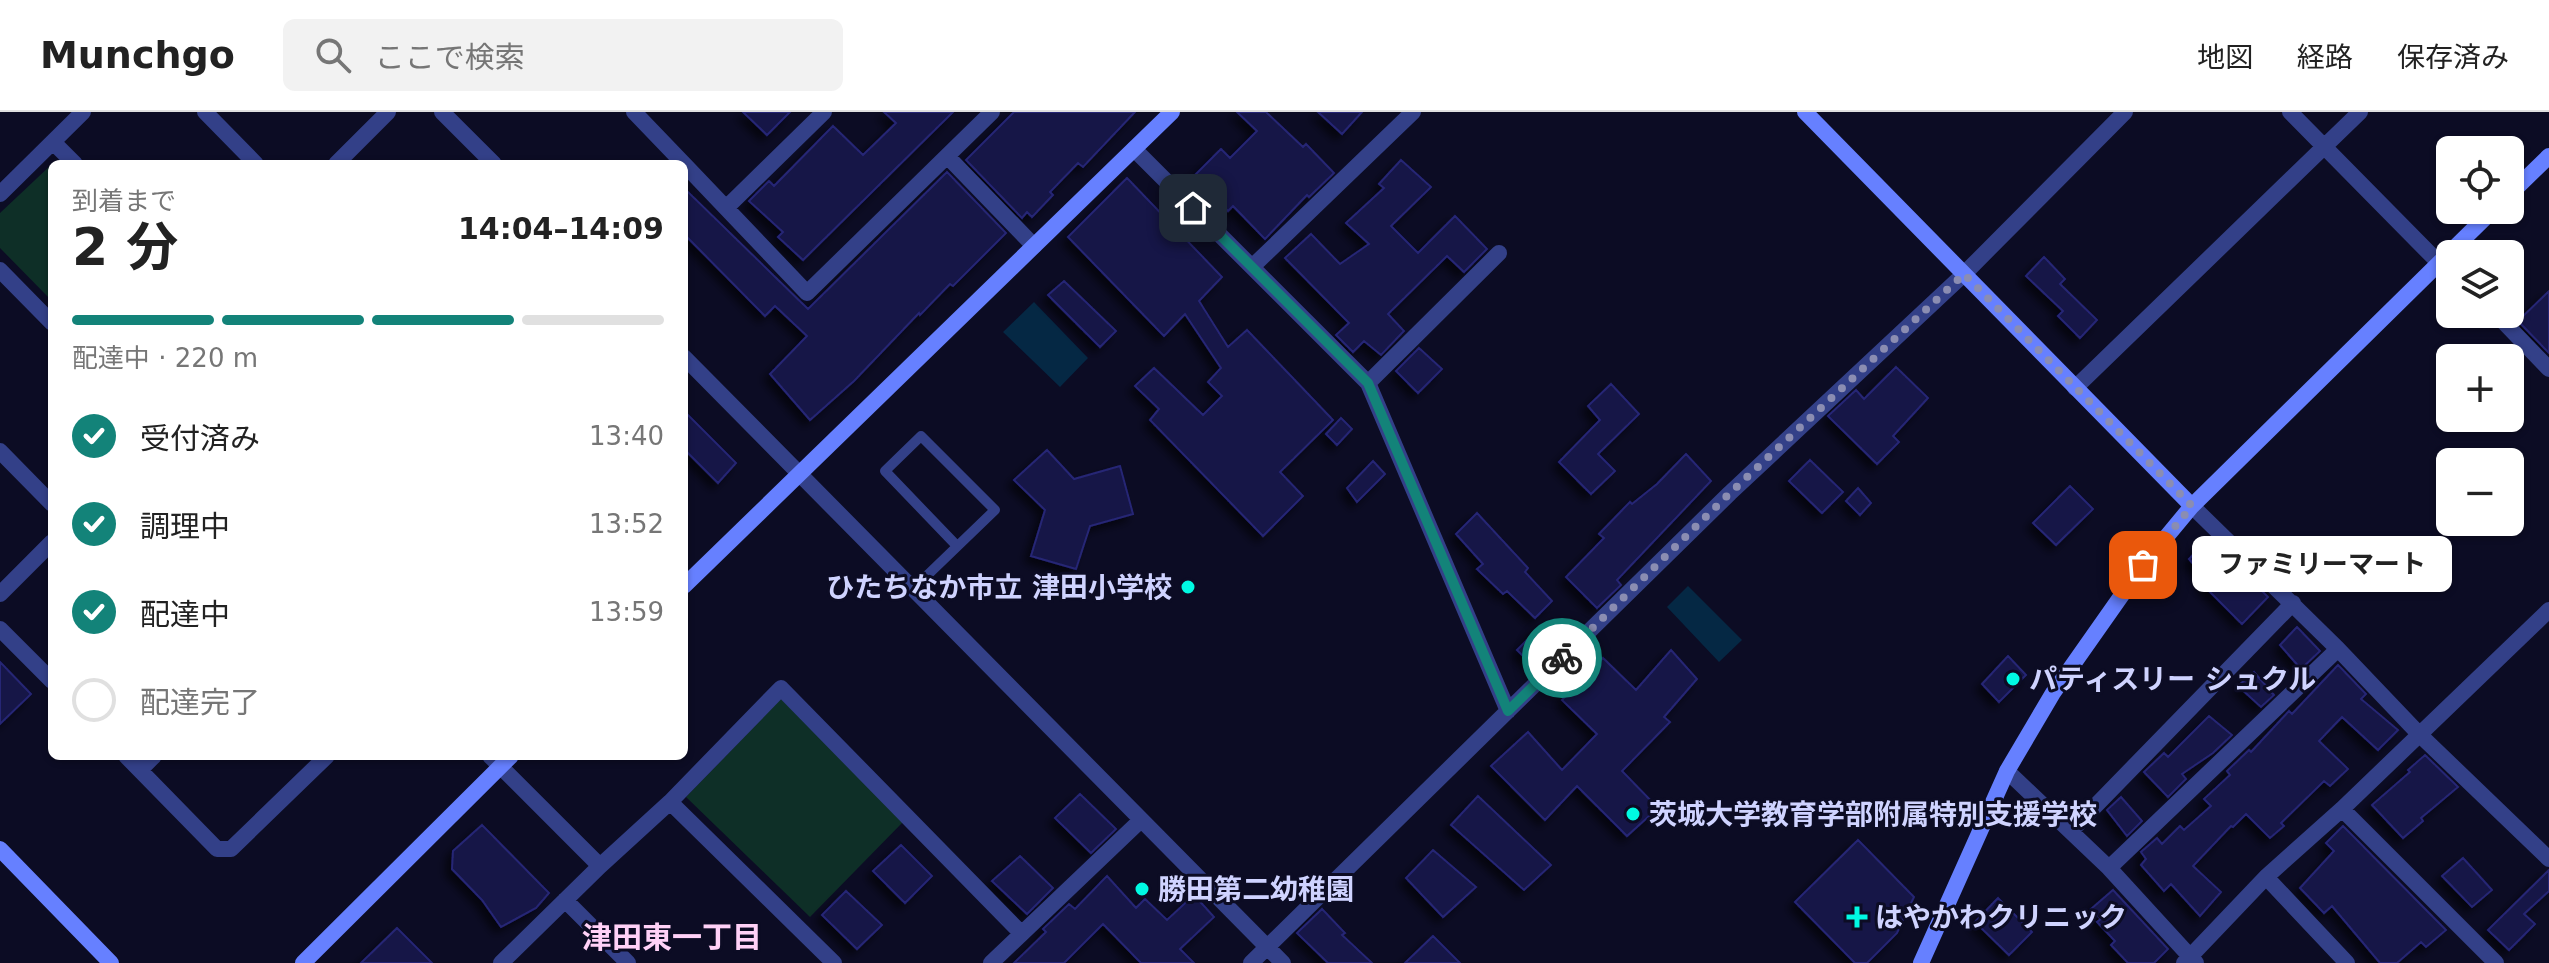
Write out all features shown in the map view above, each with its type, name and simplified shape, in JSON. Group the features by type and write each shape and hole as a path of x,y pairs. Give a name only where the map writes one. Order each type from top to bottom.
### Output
{"street":[{"path":"0,194 83,112"},
{"path":"205,112 252,160"},
{"path":"340,160 388,112"},
{"path":"442,112 490,160"},
{"path":"634,112 680,160"},
{"path":"688,168 807,293 992,112"},
{"path":"688,582 1172,112"},
{"path":"1252,267 1413,112"},
{"path":"1805,112 2420,735 2549,859"},
{"path":"1251,963 1730,493 1964,274 2125,112"},
{"path":"2290,112 2436,255"},
{"path":"2075,388 2360,112"},
{"path":"726,208 815,115"},
{"path":"53,142 71,160"},
{"path":"1134,149 1368,383 1508,711"},
{"path":"947,156 1034,246"},
{"path":"2524,180 2549,156"},
{"path":"2465,240 2480,224"},
{"path":"1368,383 1499,253"},
{"path":"0,270 48,319"},
{"path":"1921,963 2007,771 2053,693 2143,565 2192,506 2436,271"},
{"path":"2509,328 2549,369"},
{"path":"688,361 1283,963"},
{"path":"0,451 48,500"},
{"path":"0,594 48,546"},
{"path":"2071,831 2293,603"},
{"path":"2007,771 2109,868 2191,961 2266,877 2342,809 2549,610"},
{"path":"0,629 48,677"},
{"path":"2109,868 2338,649"},
{"path":"501,963 670,802 781,688 1021,933"},
{"path":"130,760 217,849 231,849 323,760"},
{"path":"140,770 150,760"},
{"path":"303,963 499,760"},
{"path":"501,760 600,866"},
{"path":"670,802 834,963"},
{"path":"2342,809 2496,963"},
{"path":"991,963 1141,820"},
{"path":"0,849 111,963"},
{"path":"2266,877 2347,963"},
{"path":"565,900 628,963"}],"lane":[{"path":"913,589 995,510 921,436 885,471 957,546"}],"green space":[{"path":"48,168 48,297 0,248 0,213"},
{"path":"781,699 903,822 810,917 686,797"}],"water":[{"path":"1034,302 1088,358 1060,387 1003,332"},
{"path":"1688,586 1742,640 1719,662 1667,607"}],"building":[{"path":"743,112 790,112 767,135"},
{"path":"884,112 953,112 803,260 778,237 783,232 749,201 769,181 774,186 833,126 863,155 896,123"},
{"path":"1014,112 1135,112 1083,167 1078,163 1050,192 1053,195 1032,217 1027,212 1022,218 966,160"},
{"path":"1237,112 1266,112 1303,147 1306,144 1334,173 1309,197 1307,195 1265,239 1233,206 1228,211 1194,176 1221,149 1230,158 1257,131"},
{"path":"1318,112 1362,112 1342,134"},
{"path":"1401,160 1431,187 1391,226 1418,253 1455,216 1487,249 1464,272 1447,256 1388,314 1404,331 1381,355 1364,341 1353,352 1336,335 1349,323 1285,258 1311,234 1340,264 1369,244 1346,223 1384,188 1379,184"},
{"path":"947,172 1006,233 810,420 770,374 807,336 775,306 765,316 688,238 688,192 808,309"},
{"path":"1127,178 1222,277 1199,301 1228,347 1247,330 1333,420 1280,472 1303,496 1263,536 1150,420 1159,409 1135,386 1154,368 1203,415 1222,396 1208,382 1221,368 1185,314 1164,336 1068,237"},
{"path":"2044,257 2065,279 2060,284 2097,320 2080,338 2058,316 2063,311 2026,276"},
{"path":"1064,281 1116,331 1100,347 1048,295"},
{"path":"2549,291 2549,353 2524,327 2524,315"},
{"path":"1419,348 1442,369 1418,393 1396,371"},
{"path":"1896,367 1928,398 1893,436 1899,442 1877,464 1828,416 1856,390 1864,399"},
{"path":"1611,384 1639,414 1598,454 1615,471 1591,494 1559,462 1600,420 1588,406"},
{"path":"688,415 736,463 718,483 688,453"},
{"path":"1341,418 1352,429 1337,445 1326,434"},
{"path":"1047,450 1074,479 1120,466 1133,514 1090,526 1076,569 1031,556 1045,510 1014,480"},
{"path":"1686,454 1711,481 1617,580 1621,585 1597,608 1566,577 1604,538 1599,534 1630,502 1632,504 1657,484"},
{"path":"1810,460 1843,492 1822,513 1789,481"},
{"path":"1373,461 1385,474 1357,502 1347,488"},
{"path":"2070,486 2093,509 2056,545 2033,523"},
{"path":"1858,488 1871,503 1860,515 1846,501"},
{"path":"1477,513 1528,568 1525,572 1552,601 1535,618 1507,591 1503,594 1477,569 1483,564 1456,534"},
{"path":"2209,538 2268,597 2242,624 2203,585 2207,580 2189,559"},
{"path":"1540,627 1558,646 1540,664 1534,658 1529,662 1517,650"},
{"path":"2297,627 2320,651 2301,669 2280,645"},
{"path":"1671,650 1697,679 1664,717 1670,722 1622,771 1658,808 1627,836 1577,786 1545,820 1491,766 1528,732 1562,770 1597,734 1562,700 1603,658 1636,690"},
{"path":"2008,656 2026,675 1999,702 1982,684"},
{"path":"0,662 31,694 0,724"},
{"path":"2338,665 2366,694 2361,699 2398,730 2378,750 2342,717 2319,741 2348,769 2330,786 2324,781 2270,838 2246,814 2231,826 2193,866 2221,892 2200,916 2171,884 2164,891 2141,865 2146,859 2141,852 2157,838 2162,844 2180,826 2184,830 2211,806 2204,799 2230,775 2227,771 2249,750 2251,752 2289,711 2292,714"},
{"path":"2254,672 2274,695 2261,707 2238,686"},
{"path":"2209,716 2232,735 2213,753 2182,774 2186,779 2168,797 2144,772 2164,753 2168,757"},
{"path":"2425,755 2458,787 2421,818 2423,821 2403,838 2372,805"},
{"path":"1080,794 1116,829 1091,853 1055,818"},
{"path":"1478,796 1551,865 1524,890 1451,825"},
{"path":"2121,797 2142,821 2127,836 2107,810"},
{"path":"482,825 549,893 536,908 501,927 482,900 452,869 453,851"},
{"path":"2343,826 2446,930 2426,947 2421,942 2397,963 2380,963 2332,906 2324,913 2300,888 2334,851 2326,843"},
{"name":"はやかわクリニック","path":"1858,840 1914,897 1897,933 1867,963 1855,963 1795,902"},
{"path":"901,845 932,876 905,903 873,871"},
{"path":"1433,850 1476,887 1443,917 1406,878"},
{"path":"1020,856 1053,888 1027,914 992,881"},
{"path":"2463,858 2492,890 2472,907 2442,876"},
{"path":"2549,870 2549,891 2524,914 2535,924 2509,950 2488,930"},
{"path":"1107,876 1136,908 1145,899 1167,920 1194,895 1214,917 1180,949 1194,963 1141,963 1103,924 1064,963 1014,963 1069,904 1075,909"},
{"path":"2113,890 2168,949 2154,963 2128,963 2111,945 2115,941 2097,922 2101,919 2091,909"},
{"path":"846,891 882,925 857,949 822,915"},
{"path":"1998,898 2032,932 2009,955 1975,922"},
{"path":"1322,909 1345,933 1342,935 1372,963 1328,963 1297,933"},
{"path":"397,928 432,963 361,963"},
{"path":"1433,936 1460,963 1405,963"}],"way so far":[{"path":"1562,658 1730,493 1964,274 2192,506 2143,565"}],"place":[{"name":"ファミリーマート","path":"2143,565"},
{"name":"ひたちなか市立 津田小学校","path":"1188,587"},
{"name":"パティスリー シュクル","path":"2013,679"},
{"name":"茨城大学教育学部附属特別支援学校","path":"1633,814"},
{"name":"勝田第二幼稚園","path":"1142,889"},
{"name":"はやかわクリニック","path":"1857,917"}],"district":[{"name":"津田東一丁目","path":"672,938"}],"route":[{"path":"1193,208 1368,383 1508,711 1562,658"}]}
